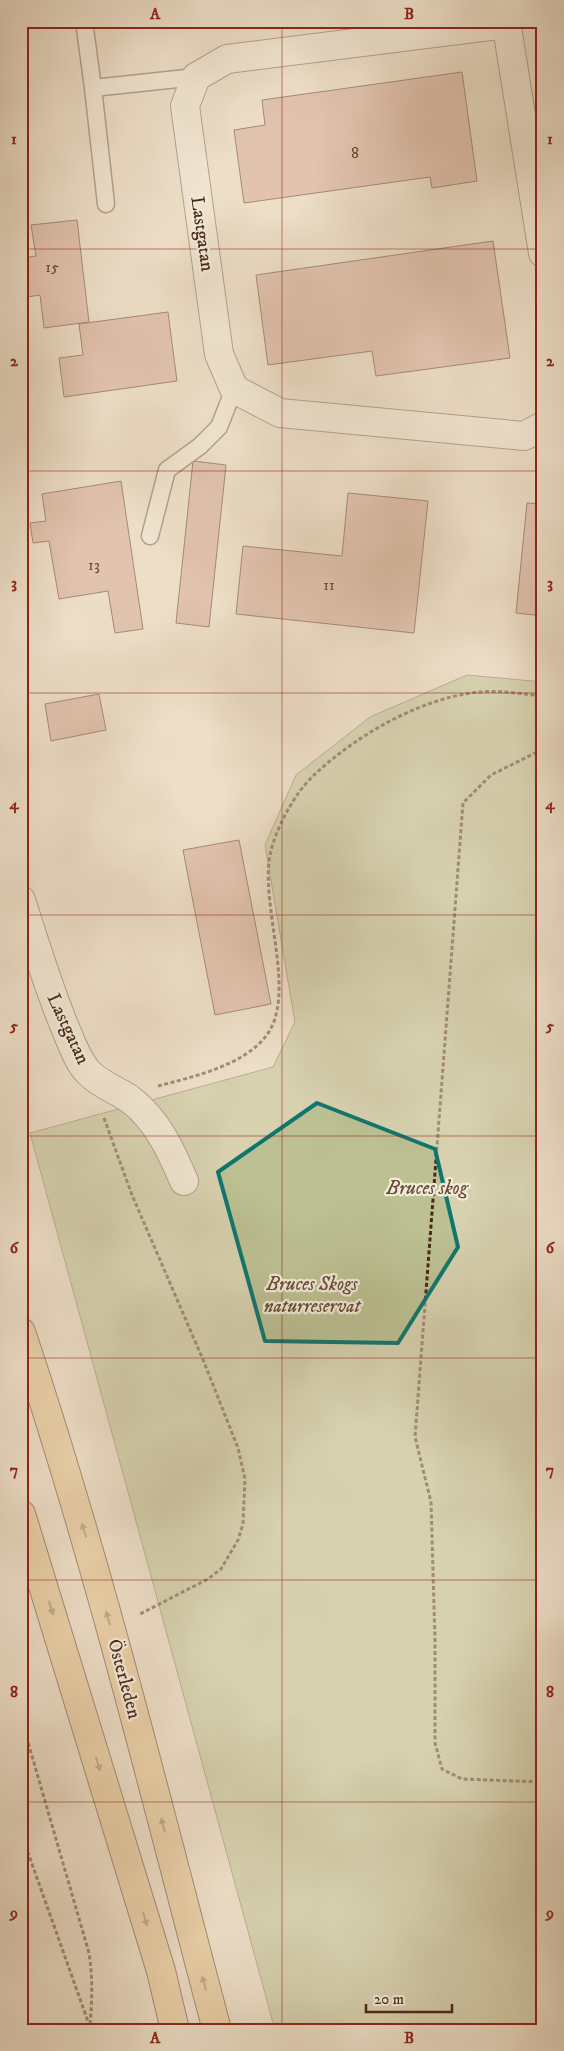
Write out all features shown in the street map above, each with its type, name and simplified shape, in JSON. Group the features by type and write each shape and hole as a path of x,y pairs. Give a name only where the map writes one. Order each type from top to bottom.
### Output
{"main road":[{"name":"Österleden","path":"21,1332 53,1428 97,1577 217,2030"},
{"path":"21,1514 161,1971 175,2030"}],"street":[{"path":"196,76 227,59 506,23 543,253"},
{"name":"Lastgatan","path":"196,76 185,106 219,354 234,389"},
{"path":"234,389 280,413 524,436 543,426"},
{"name":"Lastgatan","path":"21,900 51,995 74,1049 88,1072 144,1111 159,1130 171,1150 184,1182"}],"lane":[{"path":"84,21 106,204"},
{"path":"93,88 196,76"},
{"path":"150,536 167,470 200,446 219,427 234,389"}],"path":[{"path":"123,1095 209,1072 252,1050 266,1036 276,1015 280,1000 280,983 268,895 270,855 278,830 290,806 312,777 350,746 398,718 430,703 480,692 543,696"},
{"path":"543,751 539,751 491,776 463,804 415,1437 431,1502 436,1640 436,1743 442,1769 462,1779 543,1782"},
{"path":"102,1113 132,1195 204,1362 238,1448 245,1479 243,1524 238,1540 221,1569 208,1579 138,1615"},
{"path":"21,1718 89,1953 93,1976 90,2028"},
{"path":"21,1833 90,2028"}],"highlighted area":[{"path":"317,1103 435,1149 458,1247 398,1343 265,1341 218,1172"}],"green space":[{"name":"Bruces Skogs naturreservat","path":"467,675 543,682 543,2030 275,2030 30,1133 273,1067 295,1022 265,845 296,775 370,717"}],"building":[{"path":"462,72 477,181 432,188 430,177 244,203 234,130 265,125 262,100"},
{"path":"77,220 89,322 44,328 40,295 21,298 21,258 36,256 31,225"},
{"path":"493,241 510,358 376,376 372,351 268,365 256,275"},
{"path":"168,312 177,381 64,397 59,358 83,355 79,324"},
{"path":"193,461 226,465 209,627 176,623"},
{"path":"121,481 143,629 115,633 108,591 59,599 49,541 33,543 30,523 46,521 42,494"},
{"path":"348,493 428,501 414,633 236,614 243,546 342,556"},
{"path":"527,503 543,504 543,616 516,613"},
{"path":"99,694 106,730 51,741 45,704"},
{"path":"239,840 271,1004 215,1015 183,850"}],"park label":[{"name":"Bruces skog","path":"427,1188"}]}
